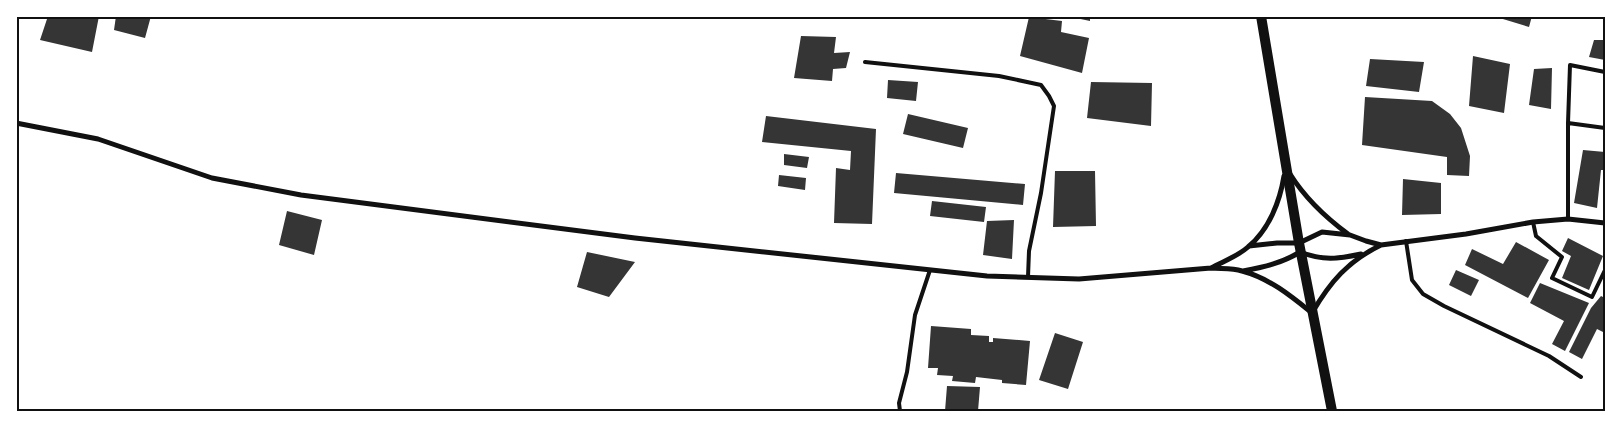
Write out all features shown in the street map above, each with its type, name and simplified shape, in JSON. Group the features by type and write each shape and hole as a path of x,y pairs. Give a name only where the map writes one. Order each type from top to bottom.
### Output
{"main road":[{"path":"1260,16 1300,248 1332,411"}],"street":[{"path":"16,124 98,139 212,178 301,194 636,238 987,276 1079,280 1211,268 1242,271 1282,290 1312,313 1336,278 1350,263 1381,244"},
{"path":"1286,167 1304,194 1334,223 1350,235 1366,242 1381,244 1466,234 1533,222 1568,219 1605,223"},
{"path":"1211,268 1249,246 1263,230 1276,208 1286,167"},
{"path":"1242,271 1289,259 1300,248 1322,232 1350,235"},
{"path":"1249,246 1277,243 1300,248 1324,259 1364,253"}],"lane":[{"path":"865,62 999,76 1041,85 1054,106 1041,193 1029,251 1028,277"},
{"path":"1568,219 1570,65 1605,72"},
{"path":"1568,123 1605,128"},
{"path":"1533,222 1536,236 1562,257 1552,278 1592,298 1605,270"},
{"path":"1406,241 1412,280 1423,294 1444,306 1550,356 1581,377"},
{"path":"900,411 899,403 907,372 915,315 930,270"}],"building":[{"path":"48,16 99,16 92,52 40,40"},
{"path":"116,16 151,16 145,38 114,30"},
{"path":"1090,16 1090,21 1071,17"},
{"path":"1493,16 1532,16 1529,27"},
{"path":"1029,17 1062,21 1061,32 1089,38 1082,73 1020,56"},
{"path":"801,36 836,37 834,53 850,52 846,68 833,69 832,81 794,78"},
{"path":"1594,40 1605,40 1605,60 1589,57"},
{"path":"1473,56 1510,64 1504,113 1469,106"},
{"path":"1370,59 1424,62 1419,92 1366,86"},
{"path":"1552,68 1551,109 1529,105 1534,69"},
{"path":"888,80 918,82 916,101 887,98"},
{"path":"1091,82 1152,83 1151,126 1087,118"},
{"path":"1365,97 1432,101 1450,114 1461,128 1470,156 1469,176 1447,175 1447,157 1362,145"},
{"path":"908,114 968,128 963,148 903,134"},
{"path":"766,116 876,129 872,224 834,223 836,168 850,170 851,151 762,142"},
{"path":"1583,150 1605,152 1605,170 1601,170 1597,208 1574,203"},
{"path":"784,154 809,157 807,168 784,165"},
{"path":"1055,171 1095,171 1096,226 1053,227"},
{"path":"896,173 1025,184 1023,205 894,193"},
{"path":"779,175 806,178 805,190 778,186"},
{"path":"1403,179 1441,183 1441,214 1402,215"},
{"path":"932,201 986,207 984,222 930,216"},
{"path":"287,211 322,220 314,255 279,245"},
{"path":"1014,220 1012,259 983,255 987,221"},
{"path":"1568,238 1603,256 1589,290 1562,278 1571,256 1562,251"},
{"path":"1516,242 1549,260 1528,298 1465,265 1472,249 1503,264"},
{"path":"587,252 635,262 609,297 577,287"},
{"path":"1456,270 1479,280 1471,296 1449,285"},
{"path":"1540,283 1589,303 1565,351 1552,344 1564,321 1530,303"},
{"path":"1601,296 1605,298 1605,333 1597,329 1582,359 1569,352 1591,308"},
{"path":"931,326 971,329 971,335 989,336 989,342 993,342 993,338 1030,341 1026,385 1002,383 1002,380 976,377 975,383 952,381 953,376 937,375 938,368 928,368"},
{"path":"1055,333 1083,342 1068,389 1039,380"},
{"path":"947,386 980,387 978,411 945,411"}]}
